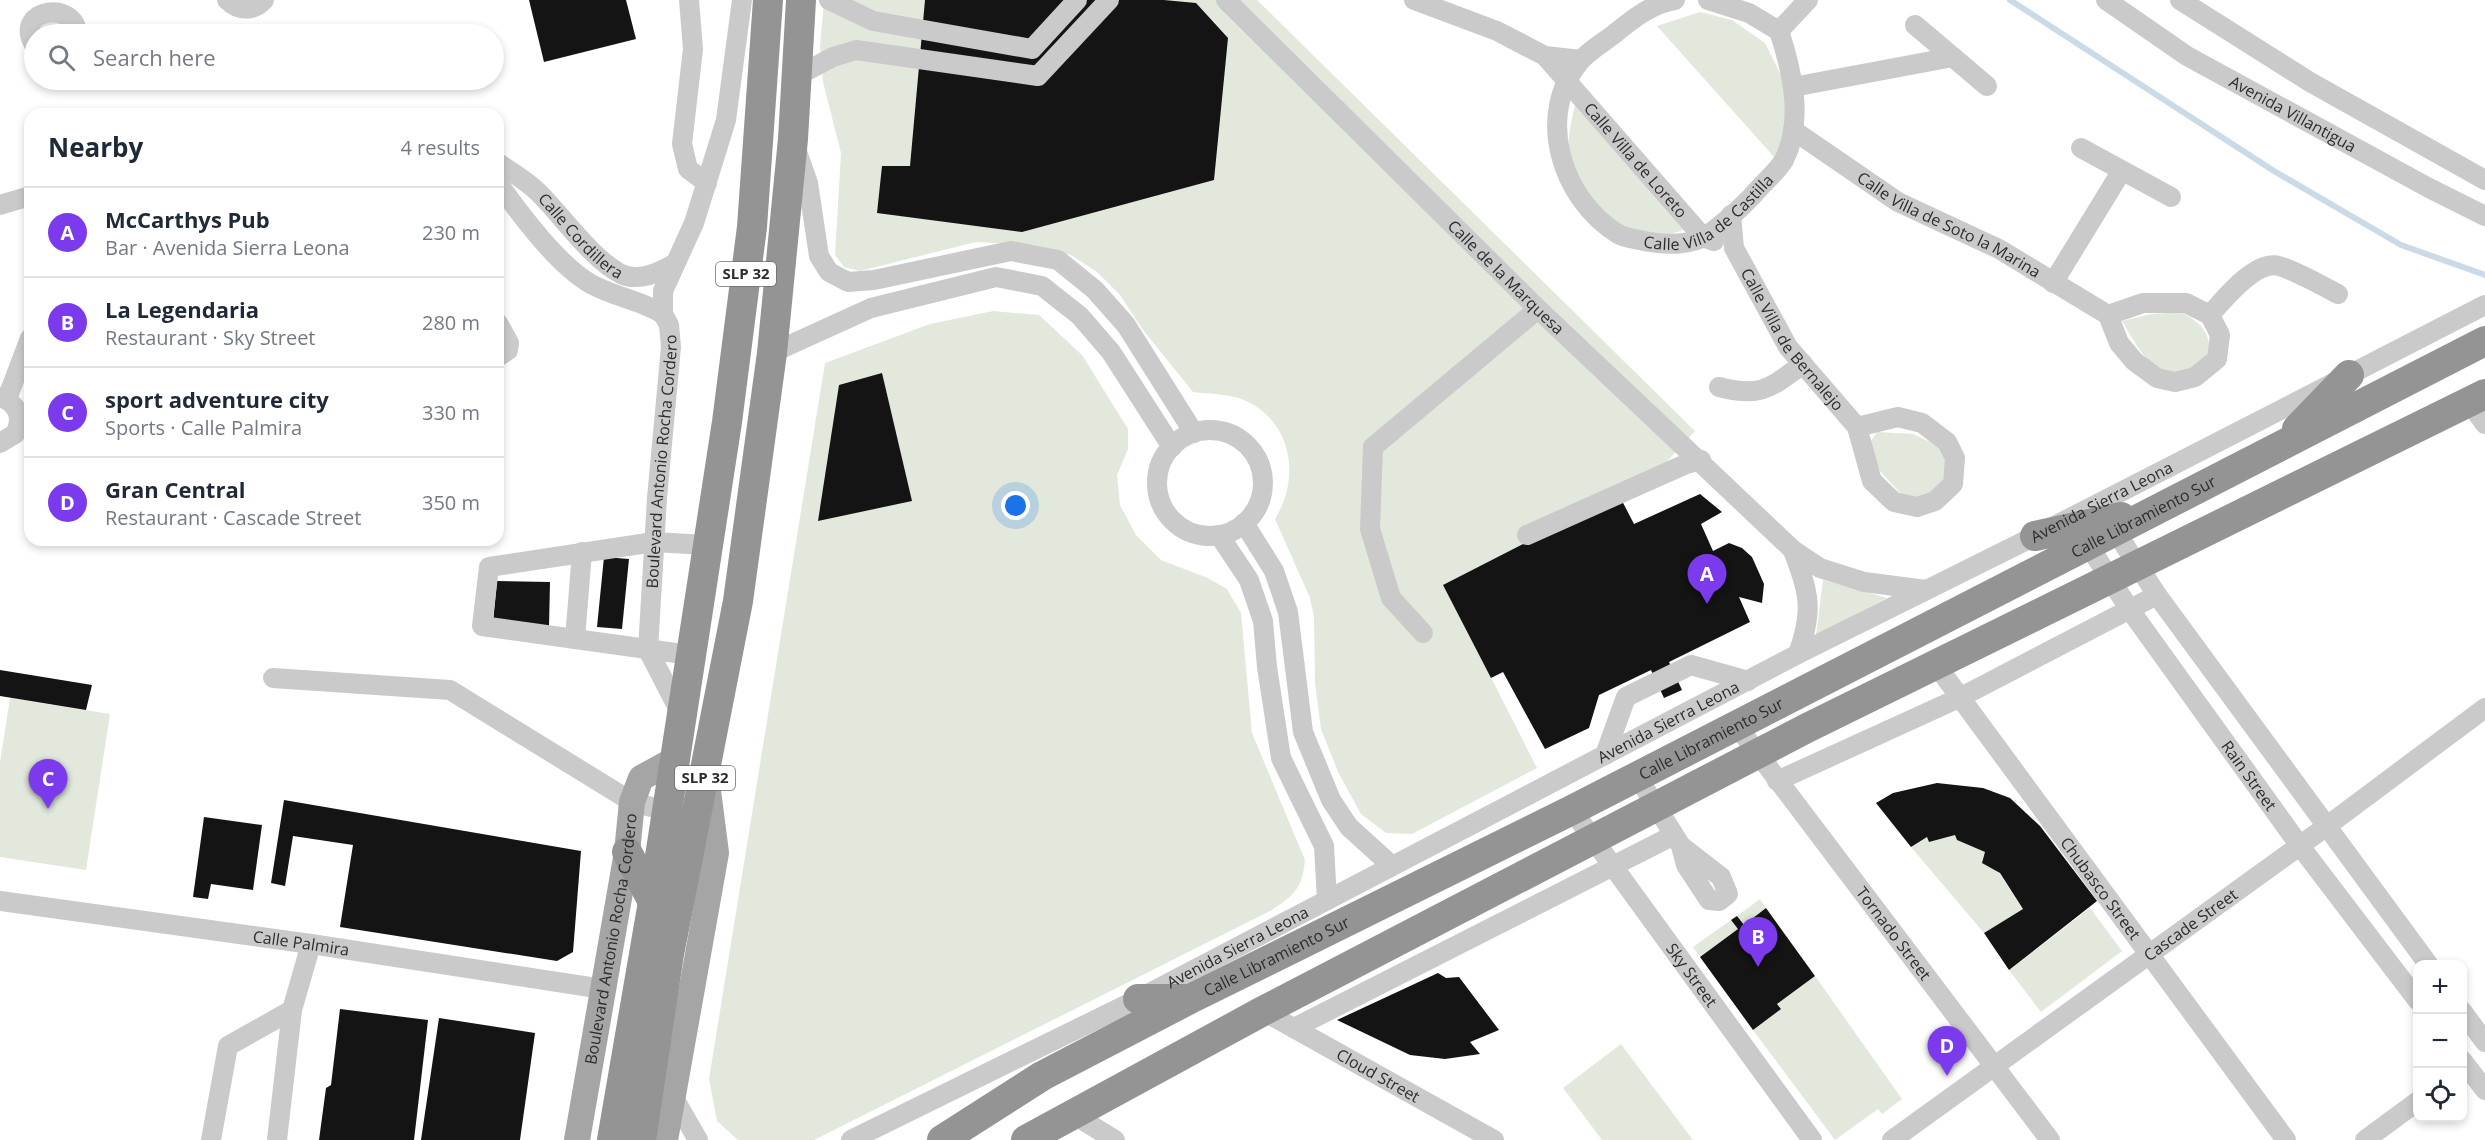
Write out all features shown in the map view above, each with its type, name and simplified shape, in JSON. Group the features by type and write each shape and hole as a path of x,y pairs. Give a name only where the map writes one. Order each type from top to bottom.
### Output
{"highway":[{"name":"SLP 32","path":"641,1140 657,951 653,902 727,422 752,227 768,0"},
{"name":"SLP 32","path":"612,1140 657,951 706,774 738,602 772,353 793,139 803,7"},
{"name":"Calle Libramiento Sur","path":"942,1140 1042,1076 1190,999 1572,810 2485,341"},
{"path":"2280,446 2349,375"},
{"path":"1032,1138 1071,1113 1263,1011 1758,756 1807,728 1937,666 2136,565 2480,407"},
{"path":"2036,536 2162,508"},
{"path":"627,852 653,902"},
{"path":"1138,999 1190,999"}],"main road":[{"name":"Boulevard Antonio Rocha Cordero","path":"577,1140 627,852 632,802 641,778 674,760"},
{"path":"665,1140 671,1093 716,853 706,774"}],"street":[{"path":"227,0 238,8 246,9 264,0"},
{"path":"689,0 693,50 682,144 688,169 706,183"},
{"name":"Boulevard Antonio Rocha Cordero","path":"648,650 654,542 671,347 669,325 663,314 663,291 694,223 726,120 742,0"},
{"path":"829,0 873,21 1032,49 1077,0"},
{"path":"797,76 833,57 856,50 1038,76 1109,0"},
{"name":"Calle de la Marquesa","path":"1226,0 1538,309 1701,460 1793,550 1820,568 1864,582 1926,591"},
{"path":"1414,0 1497,31 1545,56 1581,60"},
{"name":"Calle Villa de Castilla","path":"1666,0 1627,24 1581,60 1567,83 1560,107 1557,138 1566,176 1591,212 1620,235 1678,245 1703,237 1750,198 1783,160 1793,130 1793,87 1779,31"},
{"path":"1716,1 1749,13 1779,31 1808,0"},
{"name":"Avenida Villantigua","path":"2106,0 2187,57 2429,189 2485,216"},
{"path":"2180,0 2310,82 2485,180"},
{"path":"32,24 41,11 55,4 69,14 74,24"},
{"path":"1915,25 1987,86"},
{"name":"Calle Villa de Loreto","path":"1545,56 1703,237"},
{"path":"1793,87 1953,57"},
{"name":"Calle Villa de Soto la Marina","path":"1793,130 1898,202 1999,249 2108,315"},
{"path":"793,139 808,183 819,256 830,272 848,282 874,280 1011,251 1058,260 1095,290 1126,325 1194,433"},
{"path":"2081,148 2121,172 2171,197"},
{"path":"2429,189 2439,187 2447,180 2451,170 2450,160"},
{"name":"Calle Cordillera","path":"504,167 533,187 599,257 622,274 644,276 659,273 674,264"},
{"path":"2053,283 2121,172"},
{"name":"Calle Cordillera","path":"504,191 521,214 572,270 606,292 651,307 663,314"},
{"path":"0,205 24,198"},
{"name":"Calle Villa de Bernalejo","path":"1731,215 1734,248 1788,346 1857,427 1872,481 1894,502 1917,507 1935,501 1953,484 1954,458 1947,442 1922,423 1898,417 1857,427"},
{"name":"Calle Villa de Bernalejo","path":"1703,237 1734,248"},
{"path":"2210,315 2251,273 2265,266 2278,265 2338,294"},
{"path":"772,353 872,308 996,277 1042,286 1080,316 1111,351 1172,447"},
{"path":"2166,301 2186,303 2210,315 2220,335 2217,358 2195,377 2175,382 2157,378 2134,362 2119,342 2108,315 2143,303 2166,301"},
{"name":"Avenida Sierra Leona","path":"851,1140 1138,999 1798,654 2036,536 2479,308"},
{"path":"1423,633 1391,598 1370,529 1373,447 1538,309"},
{"path":"504,334 509,343 508,350 504,353"},
{"path":"0,443 24,429 18,411 4,398 24,352"},
{"path":"1719,387 1739,393 1768,390 1803,364"},
{"path":"1206,430 1232,435 1252,452 1259,464 1262,486 1256,508 1245,523 1219,535 1192,533 1181,527 1163,508 1157,482 1164,457 1172,447 1194,433 1206,430"},
{"path":"1527,535 1686,464 1701,460"},
{"path":"1245,523 1274,571 1288,612 1303,732 1330,800 1349,827 1392,866"},
{"name":"Rain Street","path":"2116,532 2157,596 2425,960"},
{"path":"1219,535 1250,580 1263,621 1267,667 1281,758 1324,846 1327,900"},
{"path":"690,655 482,626 489,567 654,542 707,545"},
{"name":"Rain Street","path":"2089,546 2130,610 2300,846 2413,994"},
{"name":"Calle de la Marquesa","path":"1793,550 1805,581 1810,608 1807,631 1798,654"},
{"path":"575,639 582,552"},
{"path":"1777,781 1959,698 2157,596"},
{"path":"648,650 681,714"},
{"path":"1605,755 1626,697 1691,665 1748,681"},
{"name":"Chubasco Street","path":"1937,666 2151,953 2286,1140"},
{"path":"273,678 450,690 632,802 667,811"},
{"name":"Cascade Street","path":"1892,1140 2300,846 2485,708"},
{"name":"Tornado Street","path":"1737,726 2050,1140"},
{"path":"1294,1028 1613,867 1677,840 1637,776"},
{"name":"Sky Street","path":"1572,810 1812,1140"},
{"name":"Calle Palmira","path":"0,901 311,944 603,989"},
{"path":"1438,920 1455,946"},
{"path":"277,1140 292,1010 311,944"},
{"path":"211,1140 228,1046 292,1010"},
{"name":"Cloud Street","path":"1263,1011 1494,1140"},
{"path":"2465,1014 2485,1042"},
{"path":"2467,1062 2485,1051"},
{"path":"2467,1068 2485,1090"},
{"path":"671,1093 698,1140"},
{"path":"2365,1140 2413,1105"},
{"path":"1071,1113 1115,1140"}],"shaded area":[{"path":"824,0 1257,0 1695,431 1661,468 1619,495 1444,585 1537,768 1412,834 1386,833 1361,814 1338,772 1321,729 1315,683 1314,617 1310,598 1275,519 1288,486 1289,468 1282,436 1273,422 1260,409 1244,400 1225,395 1193,392 1143,330 1120,295 1097,272 1071,255 1034,245 976,242 860,271 844,267 835,255 841,153 823,82 820,47"},
{"path":"1700,12 1732,20 1765,43 1786,85 1787,131 1775,158 1657,26"},
{"path":"51,19 61,24 45,24"},
{"path":"1575,105 1686,229 1659,236 1640,233 1613,220 1591,200 1582,188 1570,160 1570,132"},
{"path":"993,311 1039,315 1082,355 1128,429 1128,449 1117,475 1120,505 1136,535 1161,560 1208,578 1227,589 1241,613 1252,733 1305,860 1302,878 1292,895 1272,910 814,1140 738,1140 717,1121 709,1079 825,363 930,324"},
{"path":"2181,312 2203,329 2210,347 2210,356 2192,371 2180,375 2168,374 2149,361 2122,321 2151,314"},
{"path":"1877,432 1913,434 1939,446 1947,465 1942,486 1922,498 1902,495 1880,471 1869,444"},
{"path":"1823,580 1887,598 1816,635"},
{"path":"10,698 110,714 86,870 0,857 0,762"},
{"path":"1955,835 1957,840 1985,852 2023,909 1984,933 1911,847 1927,837 1930,842"},
{"path":"1760,899 1766,908 1744,925 1737,916"},
{"path":"2090,908 2122,951 2041,1012 2009,970"},
{"path":"1731,920 1738,929 1700,957 1693,947"},
{"path":"1815,976 1902,1099 1882,1114 1878,1109 1835,1140 1753,1030 1781,1009 1777,1004"},
{"path":"1621,1044 1693,1140 1602,1140 1563,1088"}],"building":[{"path":"529,0 626,0 636,39 544,62"},
{"path":"925,0 1164,0 1196,3 1228,38 1214,180 1022,232 877,213 882,166 910,166"},
{"path":"882,373 912,501 818,521 839,385"},
{"path":"1700,494 1722,512 1701,524 1713,551 1729,543 1742,548 1752,557 1764,584 1762,603 1739,597 1750,622 1669,662 1682,690 1664,698 1651,670 1599,695 1589,728 1545,749 1503,672 1491,678 1443,585 1619,495 1634,524"},
{"path":"604,557 629,559 622,629 597,627"},
{"path":"497,581 550,582 549,627 493,623"},
{"path":"0,670 92,685 86,710 0,696"},
{"path":"1937,783 1983,788 2010,798 2040,826 2097,901 2009,970 1984,933 2023,909 2000,873 1982,863 1985,852 1957,840 1955,835 1929,842 1927,837 1911,847 1876,803 1893,793"},
{"path":"284,800 581,851 573,952 557,961 340,927 353,845 293,836 285,886 271,883"},
{"path":"204,817 262,825 253,890 211,884 208,899 193,897"},
{"path":"1766,908 1815,976 1777,1004 1781,1009 1753,1030 1700,957 1738,929 1731,920 1737,916 1744,925"},
{"path":"1438,973 1446,978 1459,977 1499,1030 1470,1042 1480,1054 1445,1059 1410,1055 1337,1020"},
{"path":"340,1009 428,1020 414,1140 319,1140 326,1088 331,1085"},
{"path":"439,1018 535,1033 520,1140 421,1140"}],"waterway":[{"path":"2010,0 2274,171 2401,245 2485,275"}],"place":[{"name":"McCarthys Pub","path":"1707,604"},
{"name":"sport adventure city","path":"48,809"},
{"name":"La Legendaria","path":"1758,967"},
{"name":"Gran Central","path":"1947,1076"}]}
